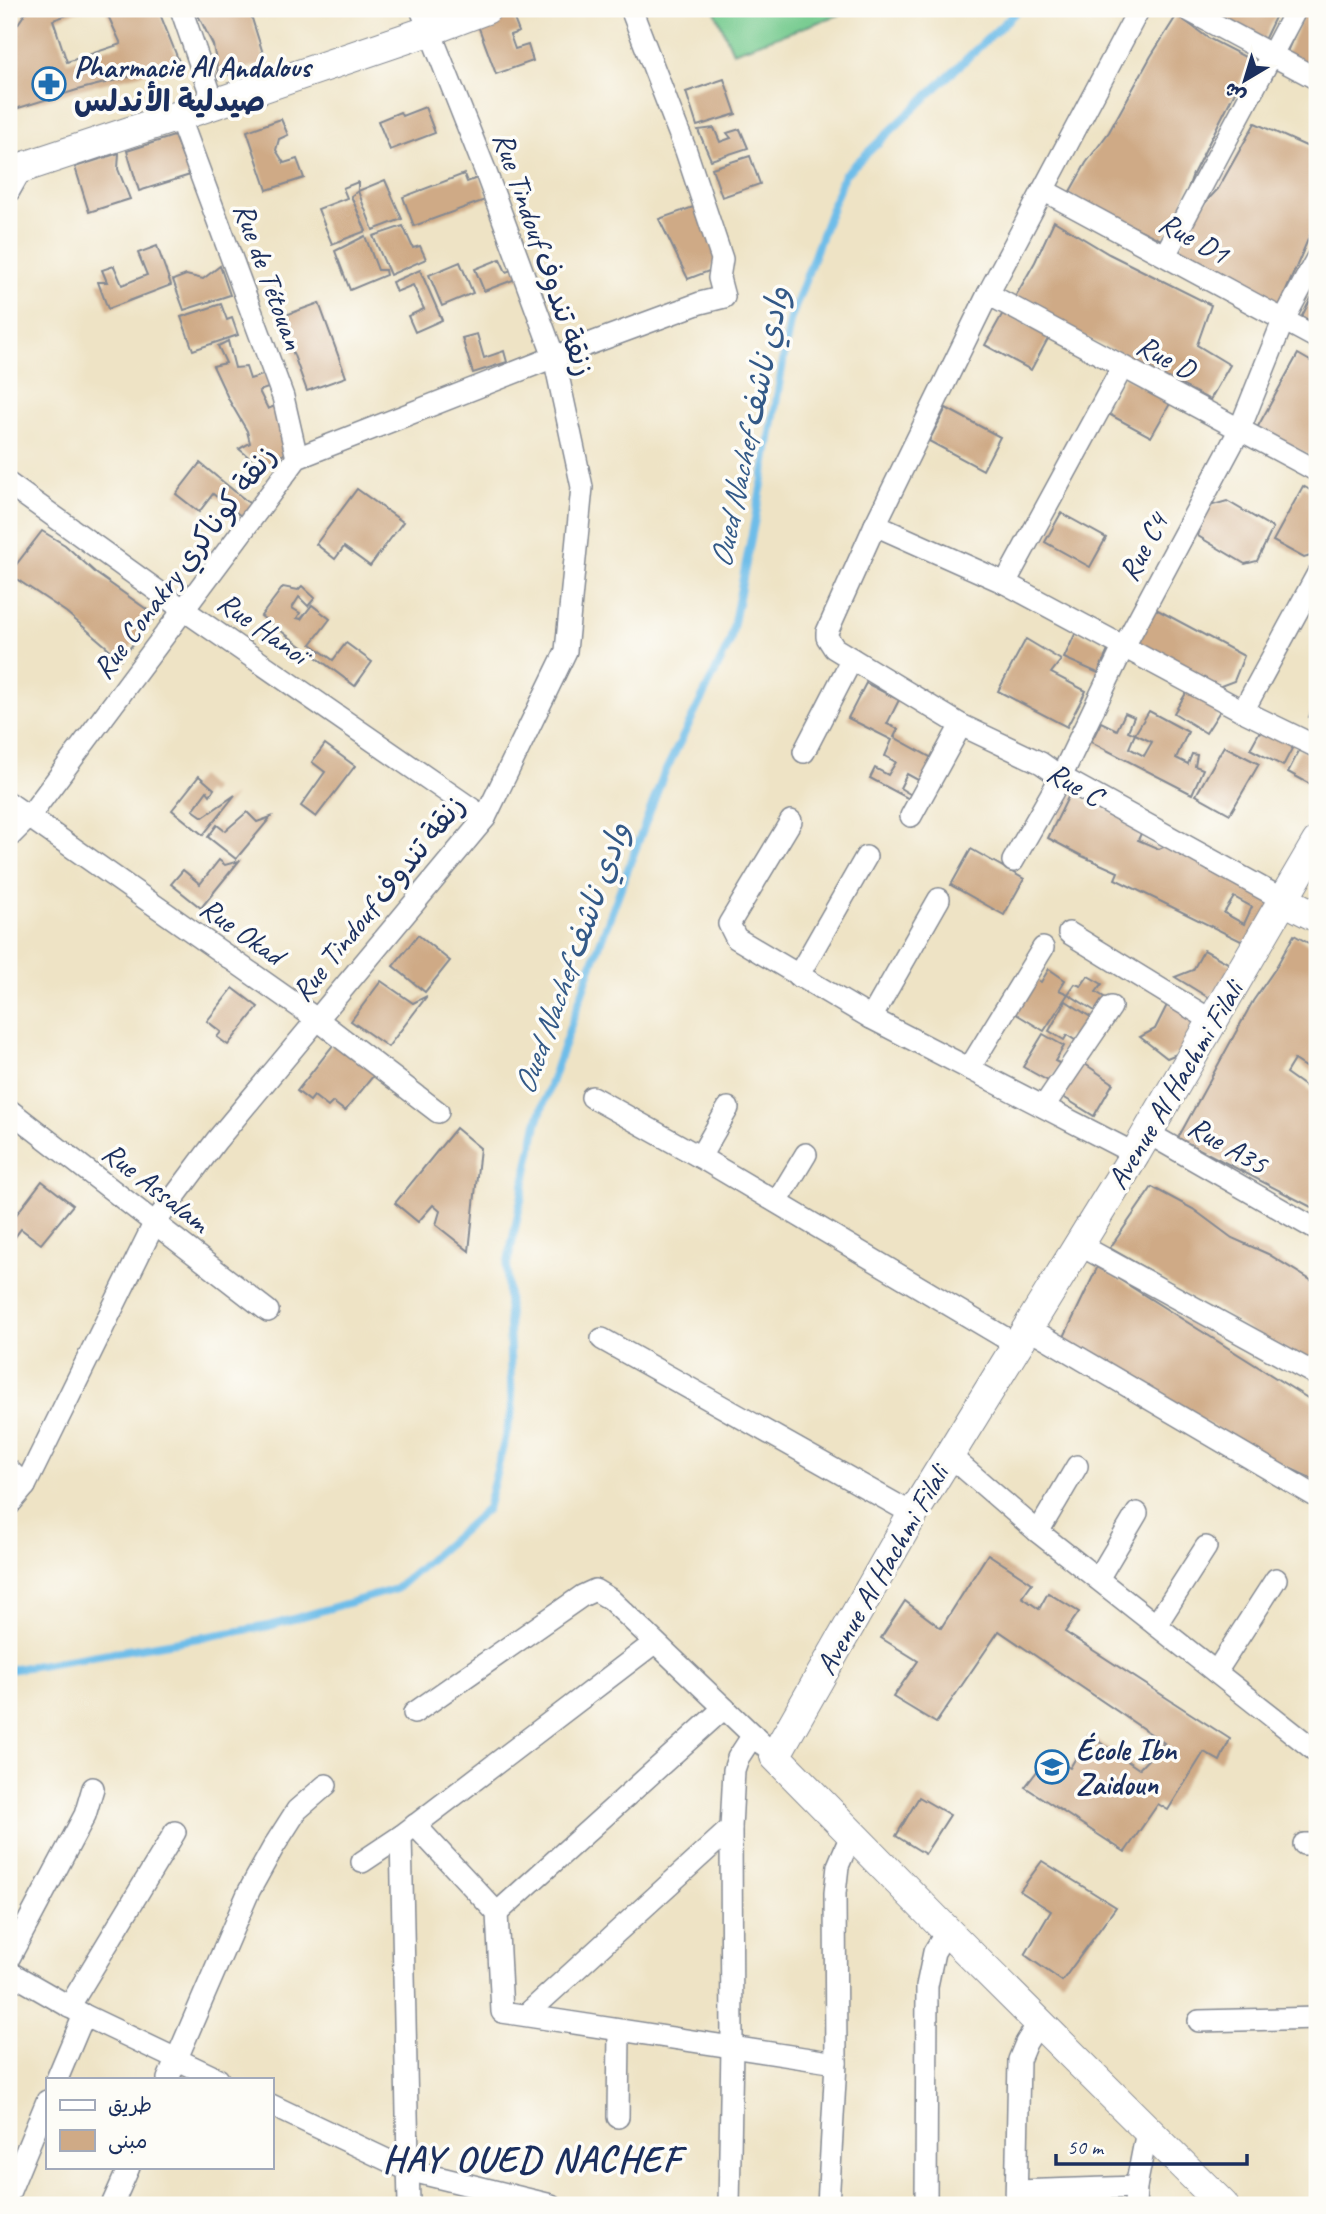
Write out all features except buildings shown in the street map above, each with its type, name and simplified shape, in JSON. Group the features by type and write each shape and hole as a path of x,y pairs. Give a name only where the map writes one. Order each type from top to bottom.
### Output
{"street":[{"path":"181,9 214,104"},
{"path":"13,177 214,104 425,20 486,9"},
{"name":"Rue Conakry زنقة كوناكري","path":"9,837 28,818 297,458 554,357 700,303 724,297 719,278 722,259 686,151 631,9"},
{"path":"804,752 843,653 827,637 827,632 875,525 988,293 1139,9"},
{"path":"1186,9 1317,79"},
{"path":"1165,255 1296,9"},
{"name":"Rue Tindouf زنقة تندوف","path":"9,1504 25,1486 154,1224 216,1141 485,818 566,651 582,487 554,357 485,170 425,20"},
{"name":"Rue de Tétouan","path":"179,116 283,397 297,458"},
{"name":"Rue D1","path":"1043,190 1317,338"},
{"name":"Rue C4","path":"1013,861 1060,777 1123,648 1239,431 1283,321 1317,258"},
{"name":"Rue D","path":"988,293 1122,368 1317,471"},
{"path":"1005,583 1122,368"},
{"name":"Rue Hanoï","path":"9,484 184,610 485,818"},
{"path":"875,525 1005,583 1242,711 1317,747"},
{"path":"1242,711 1317,575"},
{"name":"Rue C","path":"843,653 961,725 1041,764 1060,777 1317,917"},
{"path":"911,816 961,725"},
{"name":"Rue Okad","path":"9,803 318,1020 438,1112"},
{"name":"Rue A35","path":"791,821 729,924 736,938 871,1018 969,1069 1044,1106 1141,1143 1317,1230"},
{"name":"Avenue Al Hachmi Filali","path":"775,1756 913,1514 1214,1022 1317,842"},
{"path":"798,976 866,857"},
{"path":"871,1018 939,899"},
{"path":"1069,933 1214,1022"},
{"path":"969,1069 1043,948"},
{"path":"1044,1106 1111,1007"},
{"path":"592,1097 777,1202 1317,1497"},
{"path":"700,1157 728,1108"},
{"name":"Rue Assalam","path":"9,1110 268,1311"},
{"path":"777,1202 806,1154"},
{"path":"1078,1244 1317,1375"},
{"path":"602,1339 913,1514"},
{"path":"949,1455 1038,1532 1317,1752"},
{"path":"1038,1532 1077,1466"},
{"path":"9,1470 25,1486"},
{"path":"1098,1579 1137,1513"},
{"path":"1156,1625 1206,1547"},
{"path":"1216,1672 1276,1579"},
{"path":"414,1713 582,1596 595,1590 610,1599 775,1756 1223,2205"},
{"path":"362,1862 408,1831 654,1643"},
{"path":"497,1913 724,1708"},
{"path":"729,2205 734,1770 738,1758 753,1735"},
{"path":"172,2069 249,1891 267,1857 297,1810 326,1785"},
{"path":"9,1958 85,1815 93,1788"},
{"path":"527,2014 732,1828"},
{"path":"408,1831 497,1913 502,2012 527,2014 619,2032 836,2063"},
{"path":"408,1831 409,2205"},
{"path":"57,2078 77,2011 175,1832"},
{"path":"828,2205 836,2063 835,1893 838,1866 852,1833"},
{"path":"926,2205 927,1986 934,1952 947,1931"},
{"path":"9,1972 172,2069 213,2078"},
{"path":"1199,2021 1317,2018"},
{"path":"1039,2022 1019,2060 1016,2198 1135,2196 1147,2131"},
{"path":"618,2117 619,2032"},
{"path":"9,2193 46,2103"},
{"path":"273,2106 408,2170 551,2205"},
{"path":"111,2205 129,2168"}],"green space":[{"path":"714,9 856,9 733,52"}],"waterway":[{"name":"Oued Nachef وادي ناشف","path":"9,1670 269,1626 396,1589 487,1509 512,1411 507,1267 537,1123 591,967 663,776 730,642 763,479 790,321 844,175 1019,9"}],"place":[{"name":"Pharmacie Al Andalous صيدلية الأندلس","path":"49,84"},
{"name":"École Ibn Zaidoun","path":"1052,1767"}],"district":[{"name":"HAY OUED NACHEF","path":"532,2158"}]}
